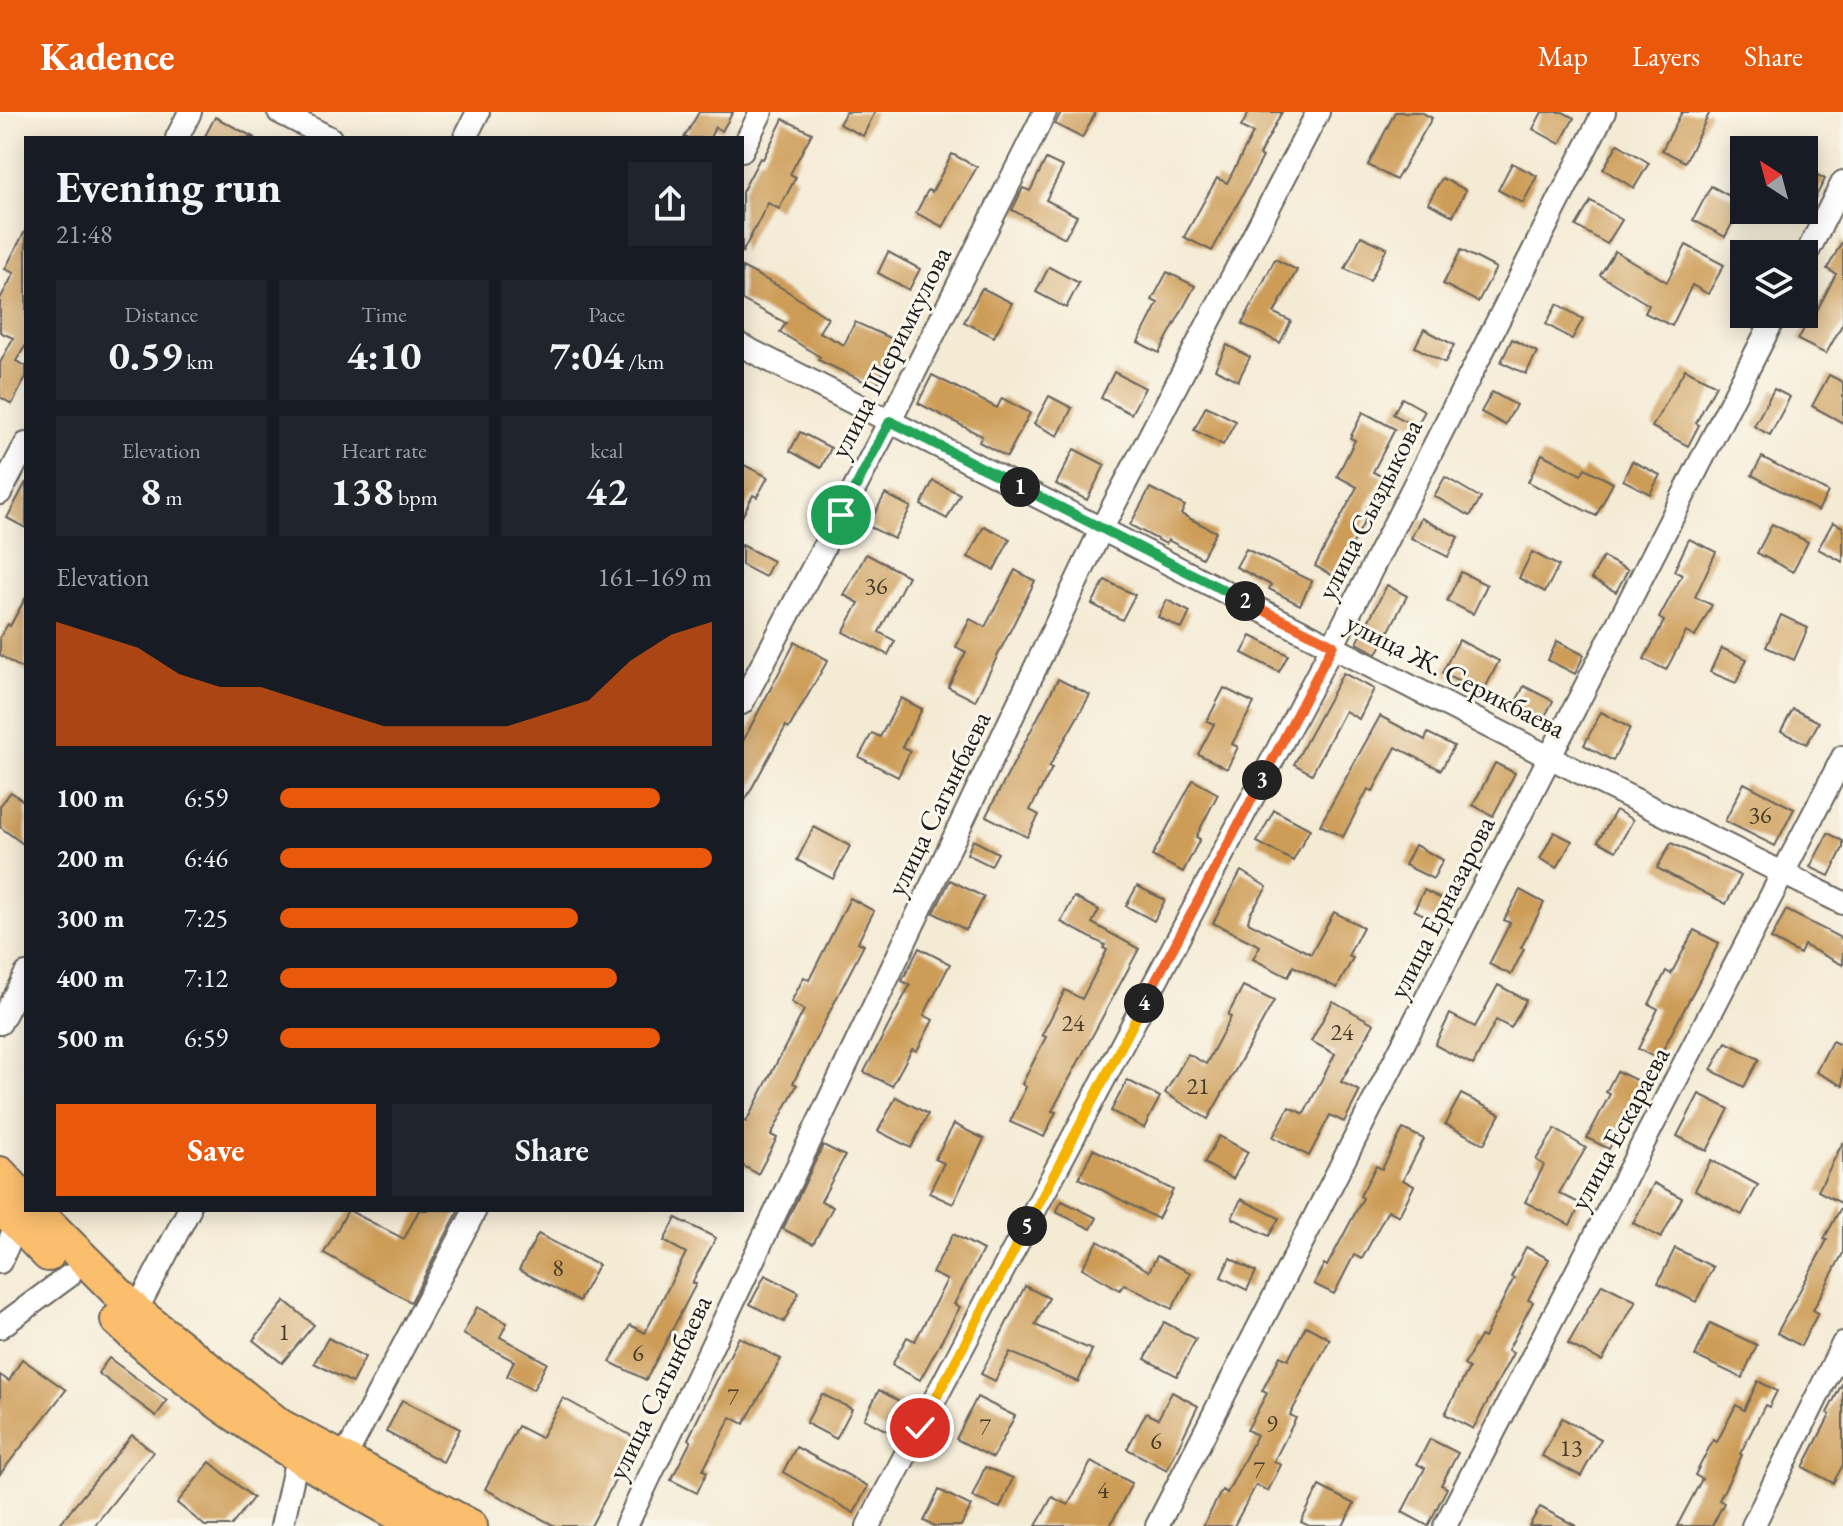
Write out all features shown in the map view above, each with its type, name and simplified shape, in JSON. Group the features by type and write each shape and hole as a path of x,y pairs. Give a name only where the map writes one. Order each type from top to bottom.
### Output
{"highway":[{"path":"0,1173 20,1210 69,1276 141,1343 212,1401 297,1458 420,1526"},
{"path":"20,1210 136,1311 281,1426 471,1526"}],"street":[{"path":"178,136 190,112"},
{"path":"279,112 326,136"},
{"path":"466,136 478,112"},
{"path":"744,146 761,112"},
{"name":"улица Шеримкулова","path":"744,699 890,421 1045,112"},
{"name":"улица Сагынбаева","path":"626,1526 1102,528 1318,112"},
{"name":"улица Сыздыкова","path":"868,1526 1333,645 1604,112"},
{"path":"1814,240 1843,182"},
{"name":"улица Ерназарова","path":"1157,1526 1769,328"},
{"name":"улица Ж. Серикбаева","path":"744,347 1551,758 1843,903"},
{"path":"0,493 24,448"},
{"name":"улица Ескараева","path":"1445,1526 1843,757"},
{"path":"0,1023 24,978"},
{"path":"0,1262 20,1210"},
{"path":"136,1311 188,1212"},
{"path":"344,1459 474,1212"},
{"path":"0,1327 69,1276"},
{"path":"1753,1526 1843,1344"},
{"path":"282,1526 297,1458"}],"building":[{"path":"699,112 733,112 722,131 715,127 711,136 685,136"},
{"path":"846,112 875,112 863,136 839,124"},
{"path":"1061,112 1096,112 1082,138 1055,124"},
{"path":"1249,112 1282,112 1259,155 1263,157 1212,251 1184,237 1217,178 1227,183 1253,133 1241,127"},
{"path":"1395,112 1421,112 1432,118 1396,180 1368,165"},
{"path":"1542,112 1563,112 1574,118 1560,144 1533,129"},
{"path":"1682,112 1710,112 1685,162 1662,150"},
{"path":"215,117 251,136 205,136"},
{"path":"783,119 812,133 790,174 796,177 779,209 768,203 744,249 744,188 760,158 763,159"},
{"path":"1618,144 1649,163 1634,188 1603,169"},
{"path":"952,154 977,167 943,227 916,213 928,190 932,192"},
{"path":"1046,159 1063,167 1046,200 1077,216 1065,238 1012,210 1023,188 1030,191"},
{"path":"1512,163 1537,176 1523,203 1498,190"},
{"path":"1818,175 1825,179 1818,192"},
{"path":"1442,178 1466,190 1453,216 1428,203"},
{"path":"1711,186 1730,196 1732,224 1725,237 1693,220"},
{"path":"1591,201 1622,220 1607,244 1576,226"},
{"path":"24,233 24,348 16,361 24,365 24,381 12,404 0,397 0,363 13,338 0,332 0,299 14,273 5,269"},
{"path":"1361,236 1387,248 1370,281 1345,269"},
{"path":"1843,240 1843,323 1826,354 1798,340 1804,328 1818,328 1818,308 1836,274 1827,269"},
{"path":"1686,245 1724,265 1708,294 1692,285 1672,326 1645,313 1649,305 1600,275 1615,251 1667,282"},
{"path":"1461,250 1496,268 1478,302 1443,284"},
{"path":"888,252 920,269 909,290 878,273"},
{"path":"1275,259 1297,270 1274,313 1291,321 1280,343 1242,324"},
{"path":"1049,267 1079,283 1066,308 1036,292"},
{"path":"744,268 784,289 828,318 819,332 844,345 855,322 897,341 876,387 818,360 820,357 780,332 786,323 744,301"},
{"path":"1167,272 1195,286 1159,353 1138,342 1158,303 1152,300"},
{"path":"982,288 1012,303 994,337 964,322"},
{"path":"1557,304 1583,319 1572,339 1546,324"},
{"path":"1424,329 1454,345 1445,363 1415,347"},
{"path":"1512,339 1537,352 1526,374 1501,362"},
{"path":"1227,345 1250,357 1238,381 1215,369"},
{"path":"1685,369 1716,385 1688,446 1652,427"},
{"path":"1114,372 1145,388 1131,414 1101,398"},
{"path":"932,375 997,408 1002,398 1030,413 1007,457 979,442 982,436 918,403"},
{"path":"1829,375 1843,382 1843,423 1812,406"},
{"path":"1774,389 1790,397 1770,435 1754,426"},
{"path":"1492,392 1516,405 1505,425 1481,412"},
{"path":"1049,396 1072,408 1058,436 1034,424"},
{"path":"1402,398 1425,411 1416,427 1393,414"},
{"path":"1206,406 1236,421 1223,445 1194,430"},
{"path":"1363,412 1395,429 1373,472 1383,477 1364,512 1368,515 1335,577 1315,566 1357,487 1337,476 1355,440 1350,438"},
{"path":"800,432 831,448 821,468 790,451"},
{"path":"1074,449 1105,465 1087,500 1056,484"},
{"path":"1542,454 1581,475 1585,468 1613,483 1596,516 1528,482"},
{"path":"1762,457 1828,492 1818,511 1752,475"},
{"path":"1632,461 1660,475 1650,494 1623,480"},
{"path":"744,465 768,477 757,497 753,495 744,513"},
{"path":"1445,477 1481,498 1470,516 1434,496"},
{"path":"933,481 960,494 947,519 921,505"},
{"path":"24,486 24,527 7,518"},
{"path":"1150,488 1185,506 1181,514 1216,532 1202,558 1130,525"},
{"path":"885,494 911,507 894,539 868,526"},
{"path":"1421,518 1458,537 1448,557 1411,538"},
{"path":"1833,522 1843,527 1843,562 1818,549"},
{"path":"1772,524 1808,542 1793,572 1757,553"},
{"path":"984,526 1010,539 994,570 968,557"},
{"path":"1689,539 1716,552 1695,597 1712,605 1695,637 1686,632 1666,670 1644,659 1664,621 1659,618 1682,575 1674,571"},
{"path":"744,546 773,561 765,577 744,566"},
{"path":"1246,549 1312,581 1300,605 1236,567"},
{"path":"1532,552 1559,566 1545,592 1519,578"},
{"path":"866,554 908,576 879,632 895,641 888,655 843,632 859,603 844,595"},
{"path":"1603,557 1628,570 1616,592 1591,579"},
{"path":"1015,570 1035,581 975,701 948,687 966,652 956,647 970,619 985,627"},
{"path":"1461,572 1487,585 1473,614 1447,601"},
{"path":"1105,580 1135,595 1122,620 1092,604"},
{"path":"1387,585 1407,596 1377,654 1357,643"},
{"path":"1167,600 1190,612 1182,629 1158,617"},
{"path":"24,601 24,670 0,655 0,637 8,624 10,626"},
{"path":"1781,615 1808,628 1794,660 1766,647"},
{"path":"1251,636 1288,655 1279,672 1242,653"},
{"path":"1459,640 1499,661 1482,694 1442,673"},
{"path":"1557,641 1584,655 1575,674 1548,660"},
{"path":"795,642 828,660 789,728 786,726 744,802 744,739"},
{"path":"1721,648 1747,659 1736,683 1710,672"},
{"path":"1343,673 1374,689 1359,719 1345,711 1312,774 1294,764"},
{"path":"1058,679 1090,695 1049,767 1052,768 1030,810 1039,815 1027,837 986,816"},
{"path":"1524,686 1553,701 1541,724 1512,709"},
{"path":"1224,688 1254,703 1232,744 1238,747 1227,769 1198,754 1214,724 1207,721"},
{"path":"901,698 922,709 902,747 910,751 898,777 859,757 872,733 880,737"},
{"path":"1793,709 1819,722 1807,744 1781,731"},
{"path":"1601,712 1630,728 1613,761 1584,745"},
{"path":"1380,716 1425,740 1428,733 1454,746 1441,770 1396,747 1373,791 1368,789 1343,837 1320,825"},
{"path":"1495,763 1515,773 1493,816 1473,805"},
{"path":"1193,780 1218,794 1196,837 1200,839 1183,872 1152,856"},
{"path":"1744,783 1794,809 1775,846 1725,821"},
{"path":"11,792 24,802 24,845 0,827 0,806"},
{"path":"1274,810 1310,829 1293,861 1257,842"},
{"path":"1616,810 1633,820 1616,851 1598,841"},
{"path":"814,827 850,846 833,879 797,860"},
{"path":"1554,832 1572,841 1557,868 1540,859"},
{"path":"1828,833 1843,841 1843,848 1829,876 1810,867"},
{"path":"973,840 998,853 991,866 967,854"},
{"path":"1671,843 1741,876 1726,904 1657,868"},
{"path":"1415,845 1443,860 1433,879 1405,865"},
{"path":"1241,871 1267,887 1248,922 1311,954 1334,912 1363,927 1348,956 1353,958 1337,988 1293,966 1288,977 1253,959 1260,946 1213,923"},
{"path":"950,880 984,897 966,930 934,913"},
{"path":"1137,886 1165,900 1154,921 1126,906"},
{"path":"1424,890 1452,904 1442,924 1414,910"},
{"path":"1520,890 1544,903 1511,975 1489,964 1510,923 1504,920"},
{"path":"1074,897 1099,910 1092,923 1139,949 1052,1111 1056,1112 1044,1137 1010,1122 1026,1087 1022,1084 1065,990 1082,999 1107,950 1103,948 1105,945 1061,922"},
{"path":"850,898 874,911 858,942 864,945 793,1083 797,1085 771,1135 777,1138 758,1174 744,1166 744,1121 804,1010 791,1002 804,977 809,980"},
{"path":"1786,910 1843,939 1843,965 1804,945 1800,954 1771,939"},
{"path":"1694,930 1719,943 1658,1059 1638,1049 1658,1009 1649,1004 1666,971 1671,974"},
{"path":"919,948 950,964 924,1015 933,1020 917,1051 912,1049 892,1086 864,1072 910,985 902,981"},
{"path":"1498,985 1526,1000 1511,1028 1496,1020 1473,1065 1435,1045 1450,1014 1475,1027"},
{"path":"1243,986 1274,1001 1208,1119 1165,1093 1188,1054 1206,1064 1231,1017 1228,1015"},
{"path":"1333,1001 1374,1024 1341,1082 1360,1091 1344,1122 1330,1115 1309,1156 1273,1137 1289,1107 1304,1114 1335,1054 1311,1041"},
{"path":"1832,1041 1843,1046 1843,1086 1816,1072"},
{"path":"1726,1042 1759,1059 1744,1087 1711,1070"},
{"path":"1617,1071 1642,1083 1609,1149 1587,1138 1610,1094 1606,1092"},
{"path":"1127,1080 1160,1097 1144,1128 1111,1111"},
{"path":"1461,1094 1500,1114 1484,1144 1445,1124"},
{"path":"1699,1094 1729,1109 1707,1151 1677,1136"},
{"path":"896,1097 928,1114 911,1148 878,1131"},
{"path":"954,1124 984,1139 953,1204 929,1193 944,1163 935,1159"},
{"path":"1403,1129 1424,1139 1403,1180 1414,1186 1399,1216 1388,1210 1362,1259 1354,1255 1334,1294 1314,1284 1363,1198 1360,1196 1376,1166 1382,1169"},
{"path":"1555,1129 1586,1148 1559,1193 1581,1204 1570,1225 1525,1202 1544,1165 1536,1160"},
{"path":"1219,1136 1248,1152 1233,1179 1204,1163"},
{"path":"1843,1142 1843,1204 1818,1191"},
{"path":"823,1145 845,1156 821,1201 833,1207 813,1244 783,1229"},
{"path":"1093,1149 1173,1190 1158,1219 1079,1178"},
{"path":"1711,1160 1758,1185 1742,1215 1695,1190"},
{"path":"1654,1183 1682,1198 1661,1238 1633,1223"},
{"path":"1241,1199 1279,1218 1269,1236 1232,1218"},
{"path":"1062,1201 1097,1218 1091,1229 1056,1212"},
{"path":"1843,1204 1843,1253 1813,1310 1818,1313 1801,1346 1777,1333"},
{"path":"347,1212 404,1239 418,1212 458,1212 411,1302 324,1253"},
{"path":"676,1218 716,1238 692,1283 696,1284 646,1380 610,1362 630,1325 645,1333 686,1253 664,1241"},
{"path":"538,1234 598,1265 579,1301 519,1270"},
{"path":"953,1234 983,1250 954,1304 960,1307 920,1380 892,1365 907,1337 915,1341 947,1280 932,1273"},
{"path":"1098,1241 1149,1271 1157,1256 1191,1273 1172,1309 1124,1284 1120,1290 1082,1268"},
{"path":"1526,1247 1549,1259 1528,1300 1533,1302 1508,1350 1513,1353 1473,1429 1445,1414 1469,1368 1464,1365 1480,1336 1484,1338"},
{"path":"1675,1248 1713,1267 1696,1302 1658,1283"},
{"path":"1230,1258 1256,1272 1247,1290 1221,1277"},
{"path":"765,1275 799,1292 784,1322 750,1304"},
{"path":"1602,1284 1636,1301 1602,1361 1568,1344"},
{"path":"1025,1286 1049,1298 1035,1325 1092,1350 1078,1382 1010,1352 995,1381 981,1374"},
{"path":"285,1301 314,1325 282,1363 253,1340"},
{"path":"477,1307 507,1323 500,1337 547,1363 533,1390 507,1376 514,1361 463,1334"},
{"path":"1164,1322 1196,1339 1177,1376 1145,1359"},
{"path":"1710,1323 1757,1345 1742,1378 1695,1356"},
{"path":"1306,1326 1330,1339 1290,1415 1296,1418 1274,1461 1281,1465 1268,1491 1256,1485 1234,1526 1203,1526 1222,1490 1227,1493 1257,1435 1247,1430 1267,1393 1262,1391 1280,1356 1288,1360"},
{"path":"739,1337 781,1359 744,1424 731,1417 703,1470 707,1472 697,1493 671,1480"},
{"path":"328,1338 365,1357 352,1383 314,1363"},
{"path":"109,1358 167,1401 156,1416 98,1373"},
{"path":"22,1359 66,1390 0,1474 0,1375 9,1381"},
{"path":"1758,1381 1777,1391 1769,1407 1765,1405 1740,1454 1719,1500 1724,1503 1712,1526 1677,1526 1702,1479 1695,1475 1713,1440 1717,1442 1736,1405 1744,1410"},
{"path":"1843,1382 1843,1465 1833,1483 1803,1467"},
{"path":"879,1390 908,1406 893,1434 864,1419"},
{"path":"1172,1392 1198,1406 1167,1470 1127,1449 1146,1413 1158,1419"},
{"path":"822,1394 852,1409 836,1439 806,1423"},
{"path":"977,1397 1015,1416 993,1458 956,1439"},
{"path":"563,1398 637,1439 591,1526 555,1526 485,1489 518,1426 541,1438"},
{"path":"402,1400 460,1429 443,1462 386,1432"},
{"path":"1562,1418 1601,1439 1581,1476 1542,1456"},
{"path":"132,1435 153,1452 94,1526 58,1526"},
{"path":"1430,1439 1458,1453 1441,1485 1447,1488 1428,1526 1402,1512 1425,1468 1417,1464"},
{"path":"796,1447 868,1486 854,1513 783,1472"},
{"path":"210,1462 253,1498 231,1526 205,1526 177,1503"},
{"path":"1091,1462 1132,1483 1110,1526 1036,1526 1052,1497 1068,1505"},
{"path":"985,1467 1013,1478 1000,1508 972,1497"},
{"path":"1319,1486 1354,1504 1343,1526 1309,1526 1301,1522"},
{"path":"939,1490 971,1506 961,1526 934,1526 924,1521"},
{"path":"1540,1507 1576,1526 1529,1526"}],"route":[{"path":"841,515 890,421 1333,645 920,1428"}]}
